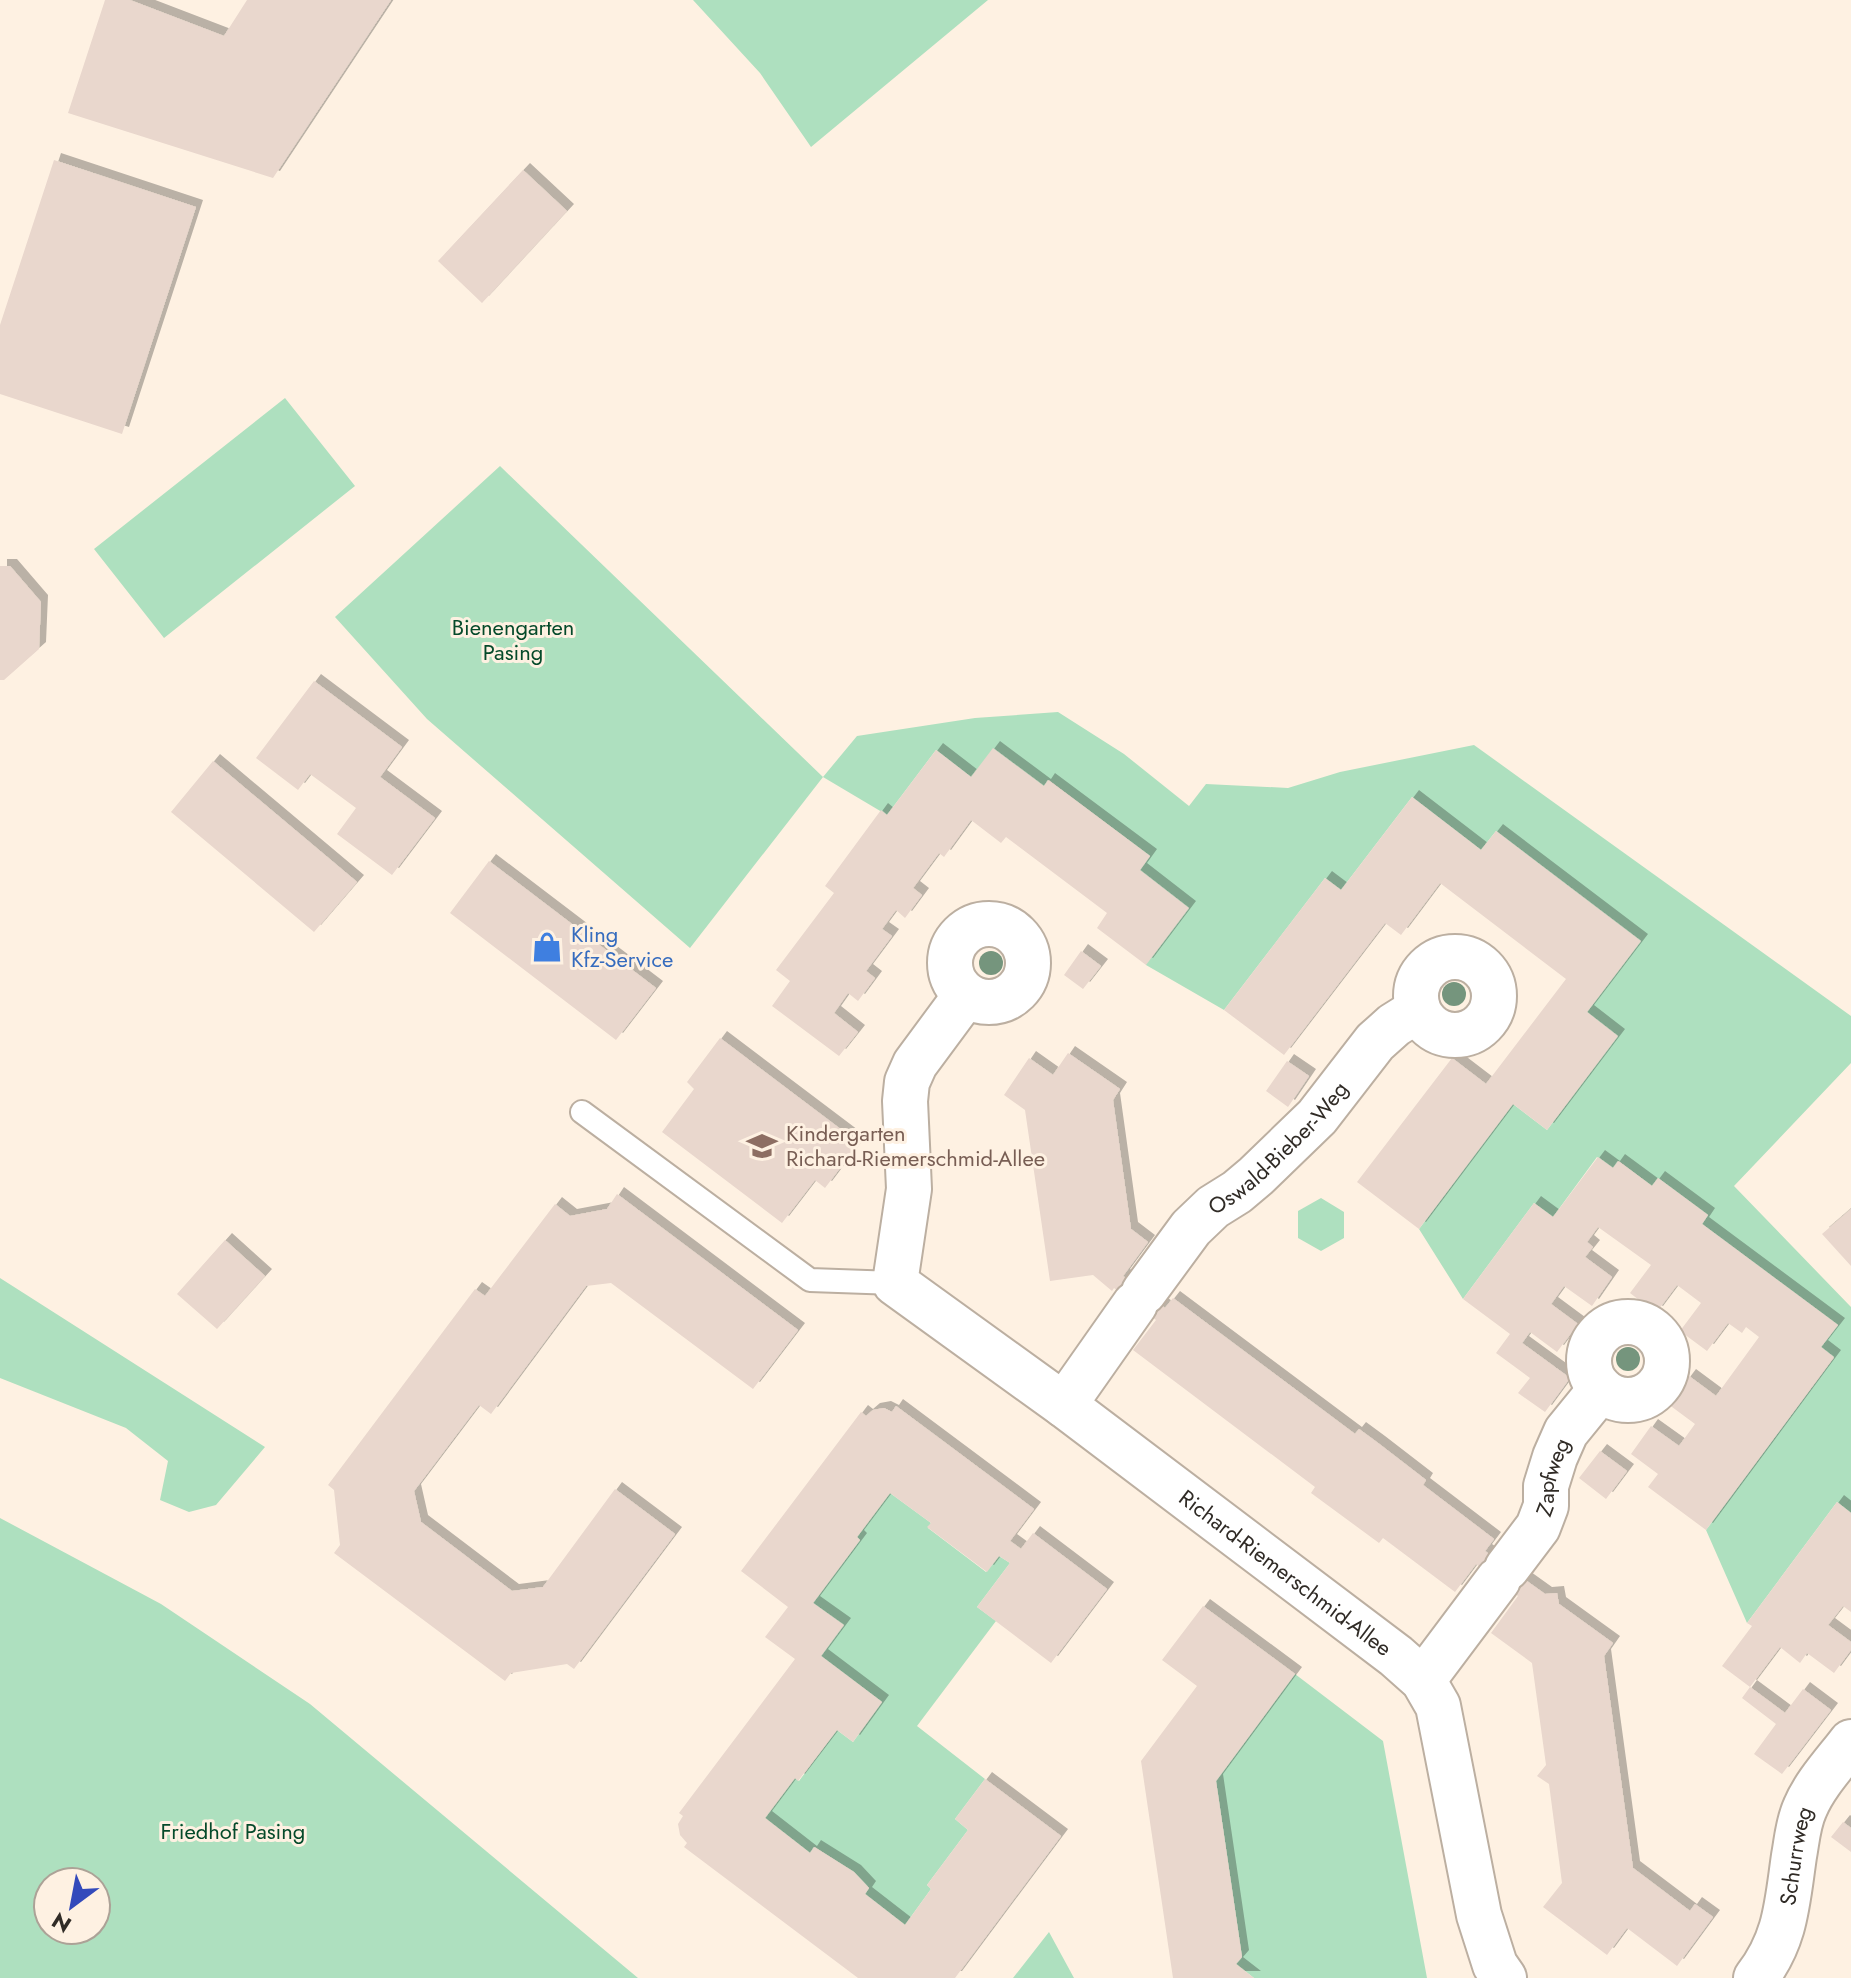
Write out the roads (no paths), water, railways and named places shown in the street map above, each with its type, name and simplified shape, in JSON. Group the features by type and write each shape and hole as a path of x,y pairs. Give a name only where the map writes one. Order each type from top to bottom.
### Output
{"street":[{"path":"895,1283 909,1189 907,1082 915,1064 966,995"},
{"name":"Oswald-Bieber-Weg","path":"1064,1405 1191,1228 1213,1207 1256,1176 1317,1117 1375,1042 1418,1010"},
{"name":"Richard-Riemerschmid-Allee","path":"895,1283 1064,1405 1396,1656 1423,1680 1438,1706 1479,1915 1495,1965 1504,1978"},
{"name":"Zapfweg","path":"1423,1680 1538,1527 1546,1506 1546,1486 1566,1432 1601,1389"},
{"name":"Schurrweg","path":"1756,1978 1771,1958 1785,1919 1804,1809 1814,1790 1851,1742"}],"lane":[{"path":"582,1112 810,1280 895,1283"}],"place":[{"name":"Kling Kfz-Service","path":"547,947"},
{"name":"Kindergarten Richard-Riemerschmid-Allee","path":"762,1146"}],"park label":[{"name":"Bienengarten Pasing","path":"513,640"},
{"name":"Friedhof Pasing","path":"233,1831"}]}
